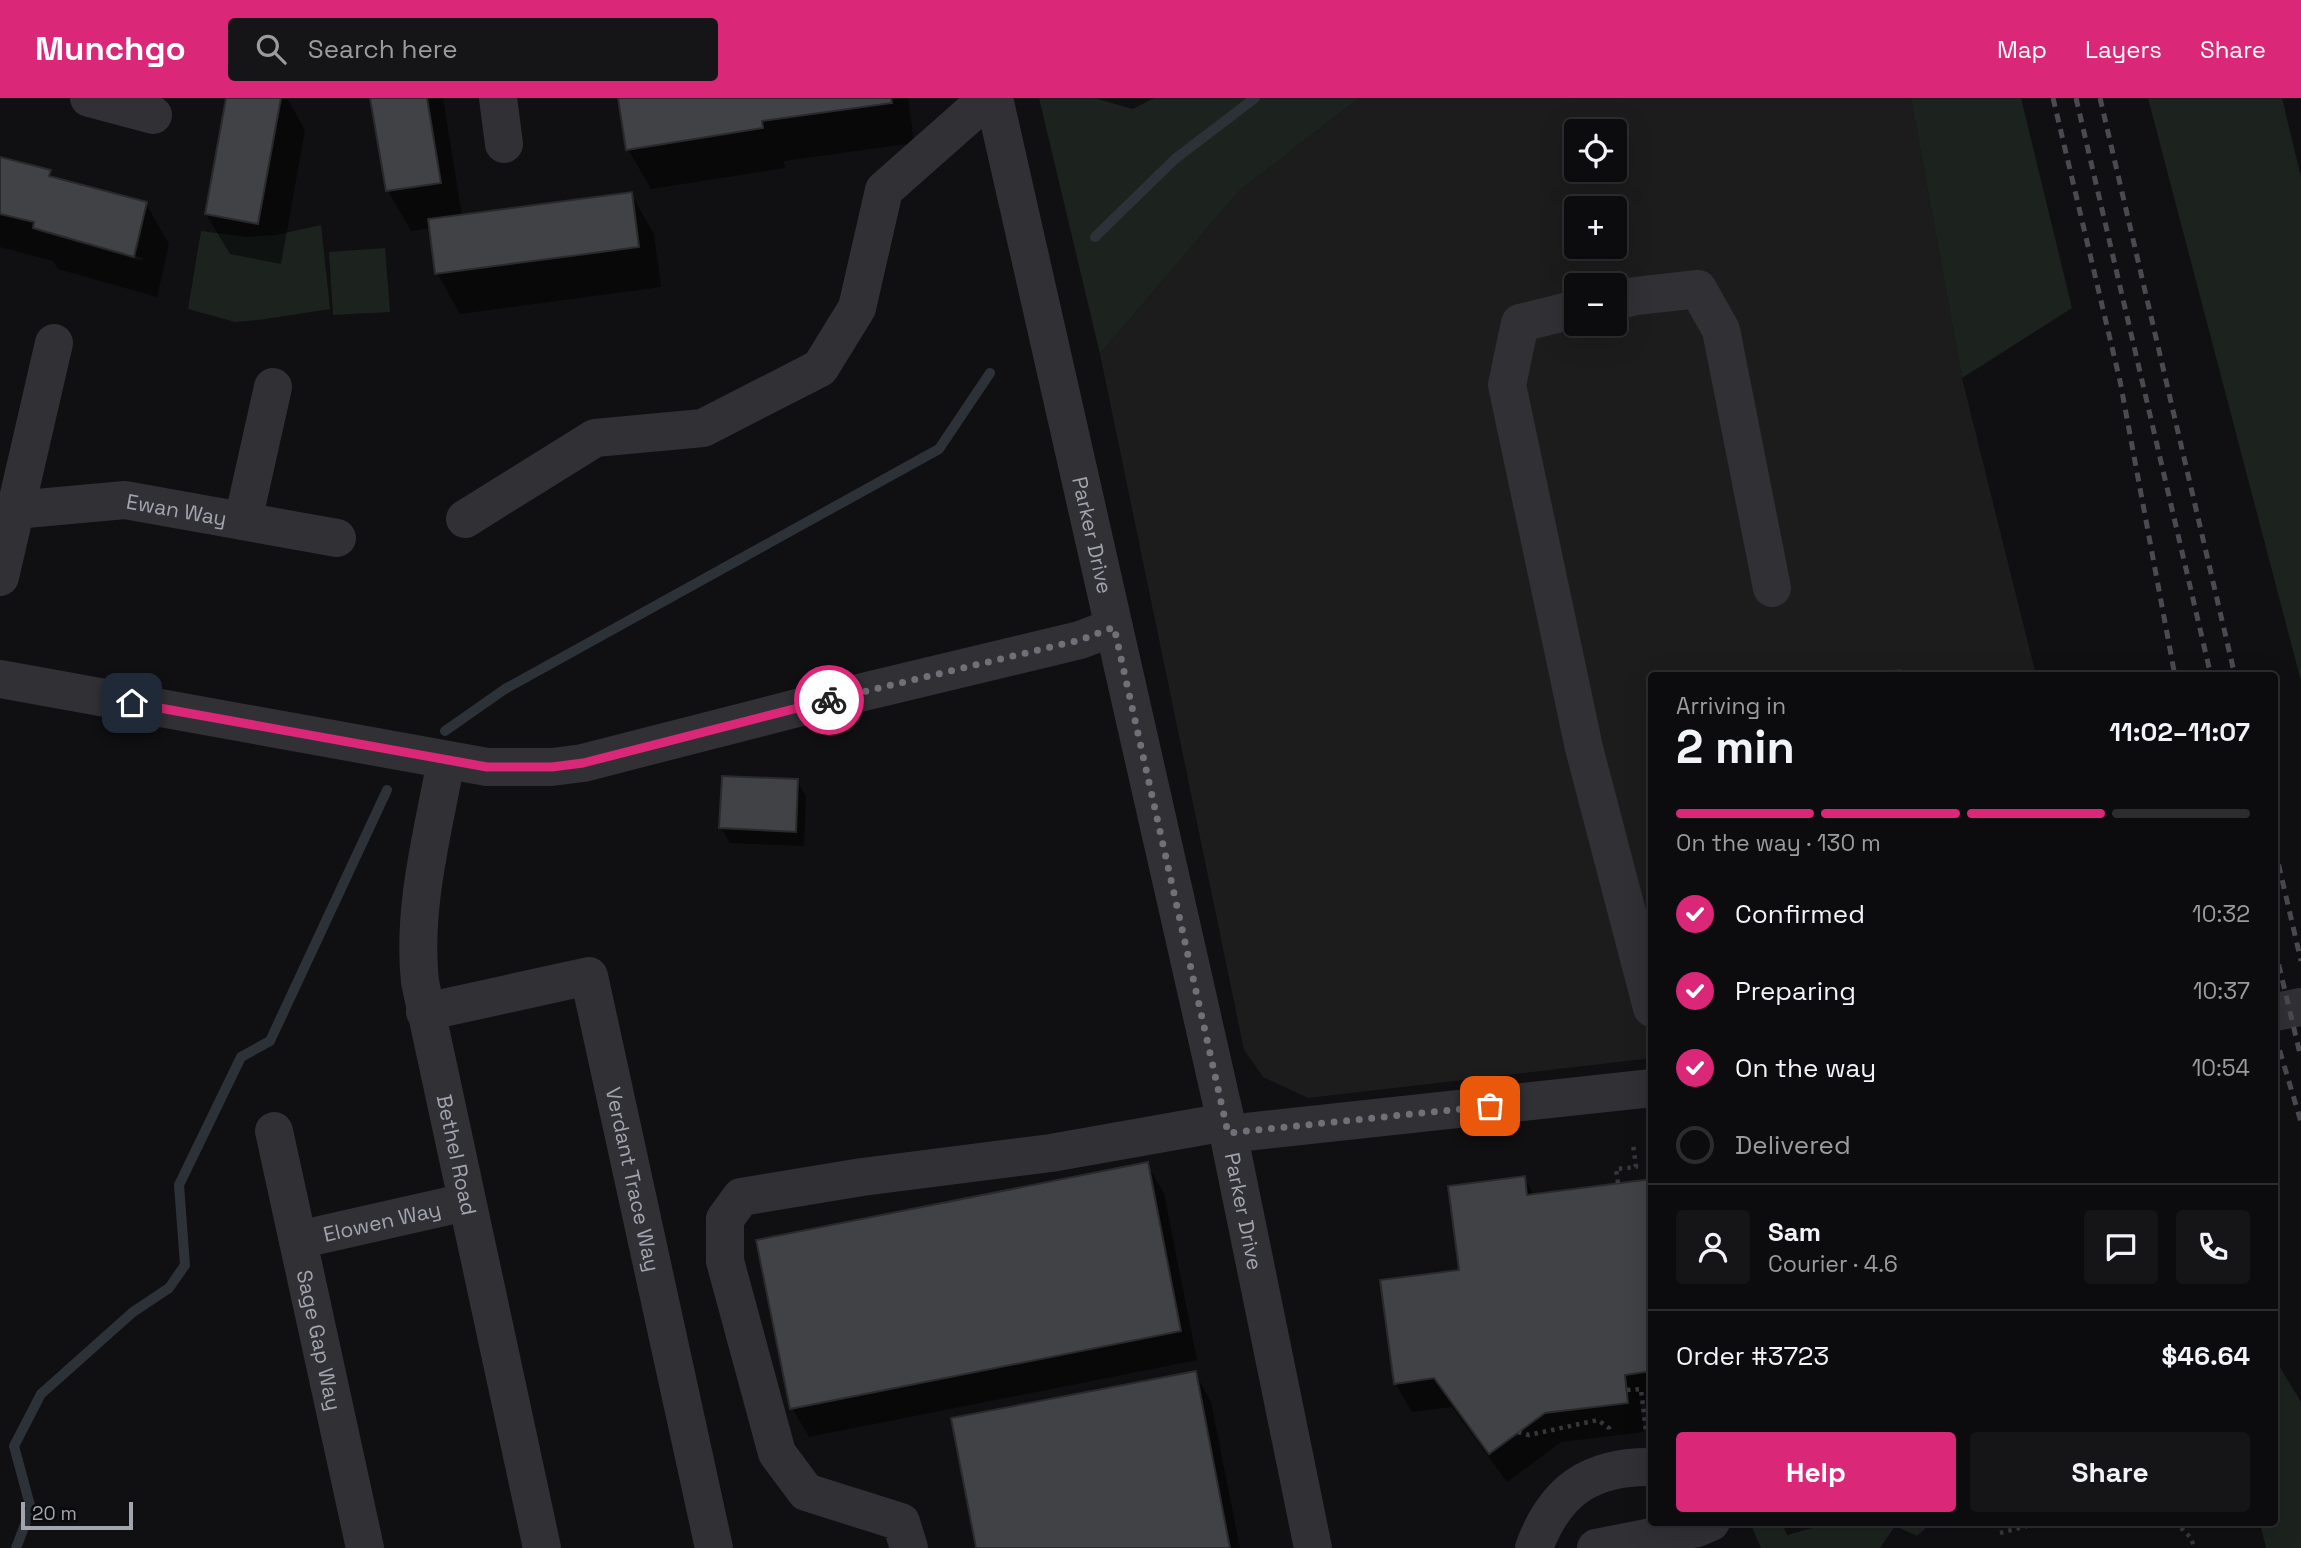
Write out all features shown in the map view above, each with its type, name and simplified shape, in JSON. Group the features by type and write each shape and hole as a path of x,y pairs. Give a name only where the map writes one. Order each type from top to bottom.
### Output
{"street":[{"path":"89,98 153,116"},
{"path":"498,98 504,144"},
{"path":"465,519 595,438 703,428 820,368 857,308 884,190 988,98"},
{"name":"Parker Drive","path":"994,98 1227,1128 1313,1548"},
{"path":"1627,298 1698,289 1721,330 1772,588"},
{"path":"1564,312 1520,323 1507,385 1584,748 1648,993"},
{"path":"0,577 54,344"},
{"path":"243,521 273,387"},
{"name":"Ewan Way","path":"15,510 125,500 337,538"},
{"path":"0,679 446,760 519,769 583,763 1080,640 1114,627"},
{"name":"Bethel Road","path":"446,760 419,910 417,952 425,1012 542,1548"},
{"name":"Verdant Trace Way","path":"425,1012 589,976 714,1548"},
{"path":"2278,1011 2301,1007"},
{"path":"909,1548 901,1522 806,1492 777,1453 725,1261 725,1219 741,1198 862,1177 1227,1128 1648,1088"},
{"name":"Sage Gap Way","path":"274,1131 365,1548"},
{"name":"Elowen Way","path":"298,1240 466,1202"},
{"path":"1534,1548 1541,1527 1561,1498 1584,1482 1648,1454"},
{"path":"1595,1548 1702,1526"}],"path":[{"path":"1618,1183 1616,1169 1636,1167 1633,1144"},
{"path":"1627,1390 1642,1389 1648,1445"},
{"path":"1518,1432 1529,1435 1598,1420 1609,1427 1611,1436"},
{"path":"2000,1533 2027,1526"},
{"path":"2179,1526 2190,1537 2194,1548"}],"shaded area":[{"path":"1039,98 1094,98 1133,109 1154,98 1359,98 1239,191 1100,354"},
{"path":"1359,98 1911,98 1962,378 2035,672 1648,672 1648,1058 1308,1098 1263,1077 1244,1050 1100,354 1239,191"},
{"path":"1911,98 2021,98 2072,308 1962,378"},
{"path":"2148,98 2282,98 2301,177 2301,681"},
{"path":"321,225 330,309 235,322 188,309 201,231 247,237 276,235"},
{"path":"385,248 390,312 333,315 329,252"},
{"path":"2278,1364 2301,1402 2301,1548 2266,1548 2261,1526 2278,1526"},
{"path":"1753,1526 1783,1526 1787,1535 1820,1526 1895,1526 1880,1548 1761,1548"},
{"path":"1895,1526 1926,1526 1917,1536"}],"building":[{"path":"226,98 281,98 258,224 205,214"},
{"path":"370,98 427,98 441,183 386,191"},
{"path":"618,98 891,98 892,103 762,121 763,128 626,150"},
{"path":"0,157 51,170 49,176 147,202 134,257 33,228 34,222 0,214"},
{"path":"632,192 639,247 435,274 428,219"},
{"path":"722,776 798,779 796,832 719,828"},
{"path":"1148,1162 1181,1331 790,1409 756,1240"},
{"path":"1525,1176 1527,1195 1648,1180 1648,1372 1625,1375 1628,1403 1545,1413 1489,1454 1434,1378 1394,1384 1380,1280 1459,1270 1448,1186"},
{"path":"1196,1371 1230,1548 976,1548 951,1418"}],"waterway":[{"path":"1095,237 1175,159 1255,98"},
{"path":"445,731 505,689 939,449 990,373"},
{"path":"16,1548 31,1509 14,1446 41,1394 133,1312 169,1288 185,1265 179,1185 241,1057 270,1041 387,790"}],"railway":[{"path":"2053,98 2120,381 2174,672"},
{"path":"2076,98 2210,672"},
{"path":"2100,98 2234,672"},
{"path":"2278,862 2301,961"},
{"path":"2278,962 2301,1058"},
{"path":"2278,1045 2301,1122"}],"way so far":[{"path":"829,700 1080,640 1114,627 1228,1133 1490,1106"}],"route":[{"path":"132,703 487,767 519,769 583,763 829,700"}]}
